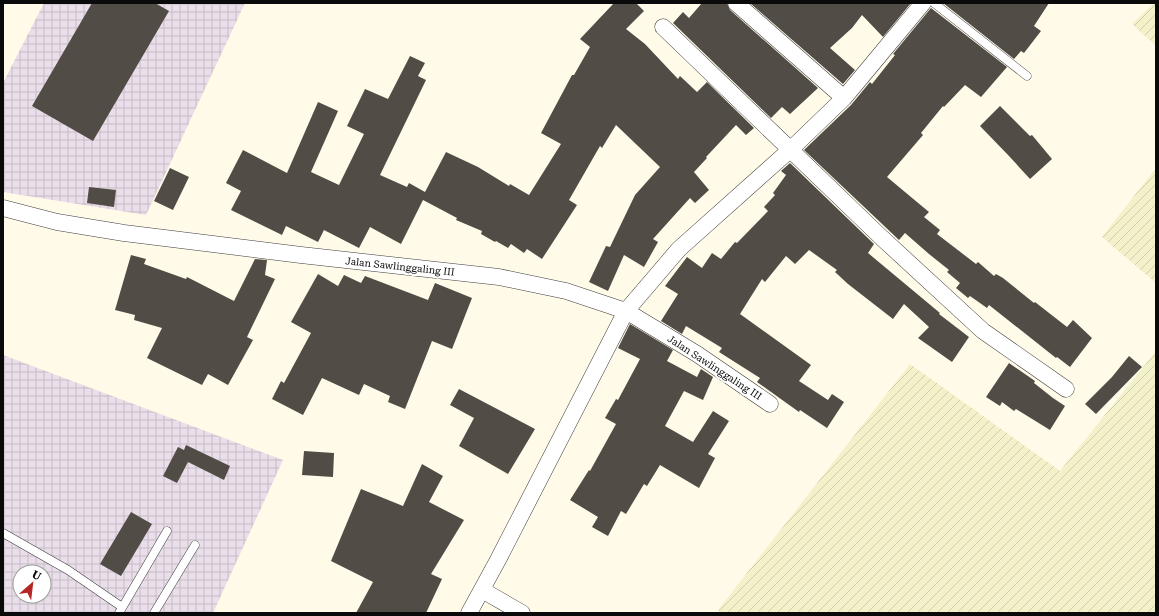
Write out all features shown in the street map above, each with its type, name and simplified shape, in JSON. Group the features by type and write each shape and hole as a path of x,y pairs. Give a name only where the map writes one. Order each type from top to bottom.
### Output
{"street":[{"path":"736,3 844,98"},
{"path":"469,613 626,311 679,249 791,149 844,98 923,3"},
{"path":"663,27 882,238 983,331 1066,389"},
{"name":"Jalan Sawlinggaling III","path":"3,208 57,222 124,233 498,277 566,291 626,311 697,354 770,404"},
{"path":"482,590 522,613"}],"lane":[{"path":"934,3 1027,76"},
{"path":"3,533 68,570 120,610 167,531"},
{"path":"154,613 195,545"}],"shaded area":[{"path":"44,3 245,3 146,215 3,192 3,83"},
{"path":"1154,3 1156,3 1156,46 1132,24"},
{"path":"1156,168 1156,283 1102,237"},
{"path":"1156,351 1156,613 720,613 718,610 910,364 1060,471"},
{"path":"3,355 283,460 213,613 3,613"}],"building":[{"path":"92,3 155,3 169,11 93,141 32,106"},
{"path":"614,3 636,3 644,11 626,29 645,44 678,79 680,76 697,92 707,82 754,128 746,135 736,125 706,157 707,158 694,172 709,190 695,203 690,198 653,239 658,242 644,267 624,255 608,291 589,282 606,246 610,247 635,195 660,167 616,125 602,148 600,146 569,200 577,205 542,259 527,249 524,253 511,244 508,248 496,241 495,242 481,234 482,231 456,220 457,218 423,200 401,244 370,227 359,248 324,230 318,242 286,226 282,235 231,210 241,191 226,183 243,150 287,173 318,102 338,111 311,172 339,185 364,134 347,126 365,89 388,99 410,56 425,63 418,76 426,80 380,175 407,187 409,183 425,192 446,152 478,167 509,186 510,184 529,195 561,144 541,133 572,75 574,75 590,47 580,39"},
{"path":"702,3 727,3 730,10 818,88 790,114 782,107 771,118 673,23 683,12 689,18"},
{"path":"750,3 911,3 883,37 862,15 852,28 830,48 855,70 843,84"},
{"path":"943,3 1049,3 1034,26 1041,31 1024,53 1021,51 1014,59"},
{"path":"931,8 1007,67 981,97 965,85 944,107 943,106 921,133 923,135 887,177 929,212 924,217 940,230 937,234 976,264 978,262 994,276 996,274 1003,278 1067,327 1073,320 1092,338 1070,367 1057,357 1056,358 989,305 987,308 970,296 968,298 956,288 960,283 947,272 949,270 905,233 899,240 804,150 851,105 870,82 872,84 895,55 893,54"},
{"path":"1000,106 1030,136 1032,135 1052,159 1030,179 980,126"},
{"path":"790,163 874,244 868,253 940,313 939,314 969,337 952,362 918,338 929,327 904,304 893,319 848,284 835,272 837,270 809,250 795,264 786,256 765,282 762,279 740,314 811,365 799,381 828,400 832,394 844,402 827,428 800,410 799,412 757,382 760,378 719,352 722,348 686,326 682,334 661,321 678,294 665,286 687,257 702,268 712,253 721,259 735,242 737,243 768,211 764,207 775,195 773,193 786,175 781,171"},
{"path":"170,168 189,177 173,210 154,201"},
{"path":"89,187 116,190 114,207 87,203"},
{"path":"131,255 146,259 144,264 186,279 187,277 234,301 255,259 267,260 265,275 275,279 247,337 253,340 228,385 208,374 202,385 147,358 162,328 134,320 135,315 115,310"},
{"path":"318,274 338,286 344,275 361,283 365,276 428,300 435,283 472,298 452,349 432,341 405,409 388,402 390,396 364,384 359,395 322,378 303,415 272,399 281,381 284,383 311,333 291,322"},
{"path":"630,324 673,350 667,361 697,377 701,369 713,377 703,400 684,391 665,426 693,442 713,411 729,421 708,454 715,458 699,488 660,465 647,486 644,484 626,514 621,511 608,536 592,527 598,517 570,500 589,470 590,471 616,424 605,418 616,399 618,400 640,359 618,348"},
{"path":"1129,356 1142,367 1096,414 1085,404 1112,377"},
{"path":"1009,363 1035,381 1034,383 1065,406 1050,430 1016,409 1014,411 1002,402 1000,406 986,397"},
{"path":"459,389 535,429 508,474 459,446 474,418 450,405"},
{"path":"186,445 230,466 224,480 188,462 177,483 163,476 178,447 184,450"},
{"path":"304,451 334,453 333,477 302,475"},
{"path":"422,464 443,476 429,502 464,520 431,574 442,579 426,613 356,613 373,582 331,561 361,489 403,506"},
{"path":"131,512 152,524 121,576 100,564"}]}
